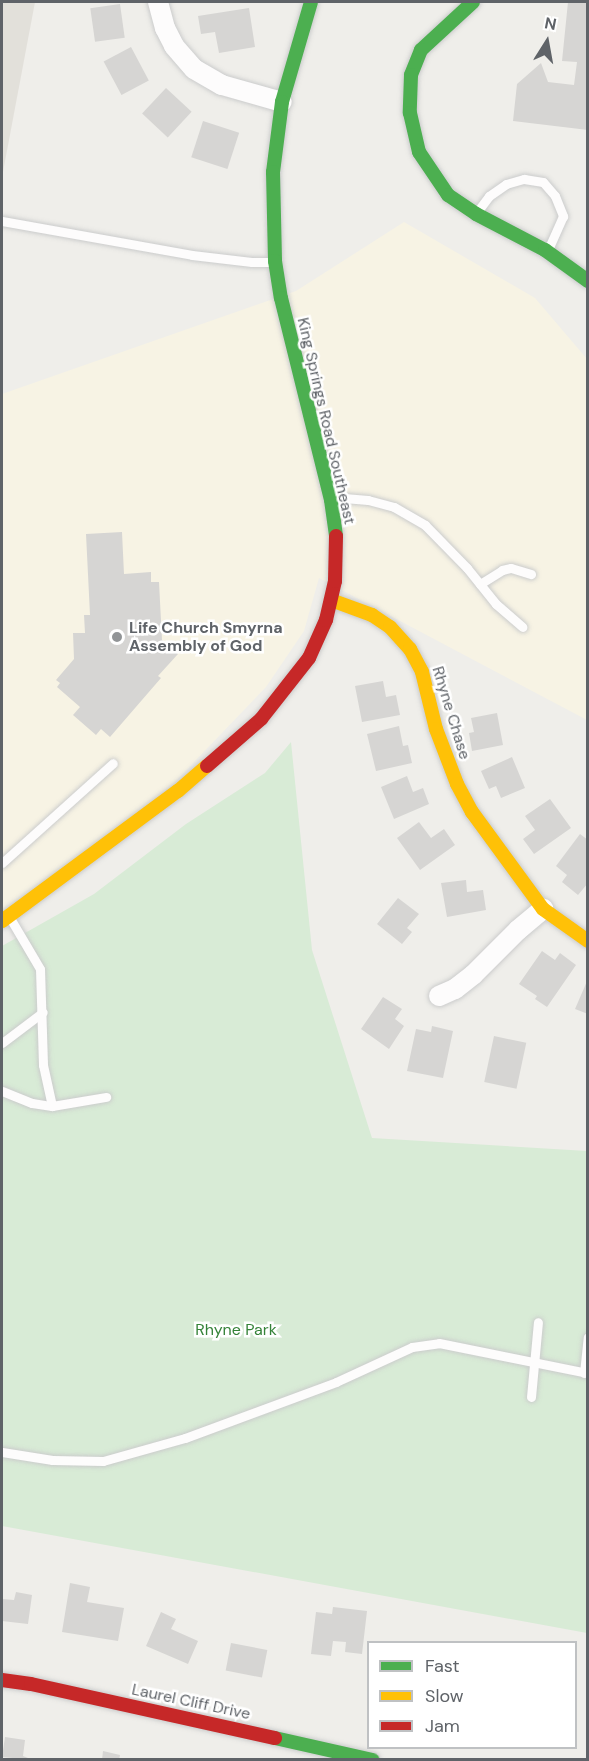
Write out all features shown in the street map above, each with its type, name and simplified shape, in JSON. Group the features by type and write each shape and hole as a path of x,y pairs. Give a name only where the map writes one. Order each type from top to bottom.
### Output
{"street":[{"path":"158,2 165,28 174,46 194,69 222,85 282,102"},
{"name":"King Springs Road Southeast","path":"5,918 178,791 261,719 309,658 322,630 331,600 337,560 331,501 288,333 275,261 273,172 282,102 311,2"},
{"path":"473,2 421,50 411,75 409,97 414,133 425,162 448,195 476,214 548,252 588,281"},
{"name":"Rhyne Chase","path":"331,600 372,615 390,627 417,658 436,729 461,791 492,843 543,909 588,941"},
{"path":"439,996 454,990 473,975 518,930 543,909"},
{"name":"Laurel Cliff Drive","path":"2,1680 31,1684 373,1760"}],"lane":[{"path":"476,214 489,196 506,184 524,178 543,182 555,196 563,216 548,252"},
{"path":"2,221 192,255 252,262 275,261"},
{"path":"331,501 344,498 368,500 394,507 425,525 496,604 522,627"},
{"path":"480,584 502,570 511,568 531,574"},
{"path":"2,863 113,763"},
{"path":"5,918 40,969 43,1065 52,1106"},
{"path":"2,1043 43,1011"},
{"path":"2,1091 32,1103 52,1106 106,1097"},
{"path":"531,1397 532,1362 538,1322"},
{"path":"2,1452 52,1460 103,1461 185,1438 336,1382 412,1347 439,1343 586,1373 588,1337"}],"shaded area":[{"path":"2,2 35,2 2,177"},
{"path":"404,222 535,298 587,359 587,720 319,578 304,631 266,687 171,786 2,916 2,394 296,291"}],"green space":[{"name":"Rhyne Park","path":"291,742 312,950 372,1138 587,1151 587,1633 2,1526 2,946 94,894 186,824 265,773"}],"building":[{"path":"568,2 588,2 588,130 513,121 517,84 541,63 548,82 574,85 577,62 562,61"},
{"path":"120,4 125,38 95,42 90,8"},
{"path":"249,8 255,47 219,53 215,32 201,34 198,16"},
{"path":"131,47 149,81 121,95 104,62"},
{"path":"166,88 192,112 168,137 142,114"},
{"path":"203,121 239,133 227,169 191,157"},
{"name":"Life Church Smyrna Assembly of God","path":"122,532 124,574 151,572 151,582 159,582 162,640 178,654 158,676 161,678 110,737 101,729 96,735 73,715 80,707 57,687 60,683 56,680 74,659 73,633 85,633 84,615 90,615 86,534"},
{"path":"383,681 386,697 396,695 400,715 362,722 355,686"},
{"path":"497,713 503,745 472,751 469,733 474,732 471,718"},
{"path":"399,726 403,746 408,745 412,763 376,771 367,734"},
{"path":"512,757 525,788 501,798 496,786 489,789 481,771"},
{"path":"407,776 413,792 423,788 429,804 394,819 381,787"},
{"path":"550,799 571,828 534,854 523,839 535,830 525,816"},
{"path":"419,822 431,838 444,829 455,845 420,870 397,838"},
{"path":"580,834 588,840 588,883 578,895 562,882 567,875 556,866"},
{"path":"466,880 467,892 483,890 486,910 447,917 441,883"},
{"path":"398,898 419,914 407,928 412,932 402,944 377,924"},
{"path":"542,951 555,960 560,953 576,965 547,1007 535,999 537,996 519,984"},
{"path":"588,979 588,1014 575,1009"},
{"path":"383,997 402,1009 395,1019 404,1026 389,1049 361,1029"},
{"path":"432,1026 453,1031 443,1078 407,1071 416,1029 431,1032"},
{"path":"494,1036 526,1043 517,1089 484,1082"},
{"path":"70,1583 90,1587 87,1602 124,1608 118,1641 62,1632"},
{"path":"16,1592 32,1595 28,1624 2,1621 2,1599 14,1600"},
{"path":"333,1607 367,1611 362,1654 345,1652 346,1642 333,1641 331,1656 311,1654 316,1612 332,1614"},
{"path":"161,1612 176,1619 171,1629 198,1641 188,1664 146,1646"},
{"path":"231,1643 267,1650 262,1678 226,1670"},
{"path":"5,1737 25,1740 23,1756 33,1760 2,1757"},
{"path":"103,1751 120,1755 119,1760 102,1760"}],"traffic: fast":[{"path":"311,2 282,102 273,172 275,261 281,298 331,500 336,536"},
{"path":"473,2 421,50 411,75 410,113 419,152 448,195 476,214 545,250 588,281"},
{"path":"275,1738 373,1760"}],"traffic: slow":[{"path":"331,600 372,615 390,627 410,649 422,672 436,729 457,784 472,812 543,909 588,941"},
{"path":"2,921 178,791 207,766"}],"traffic: jam":[{"path":"207,766 261,719 309,658 326,620 335,581 336,536"},
{"path":"2,1680 31,1684 275,1738"}],"place":[{"name":"Life Church Smyrna Assembly of God","path":"117,637"}]}
